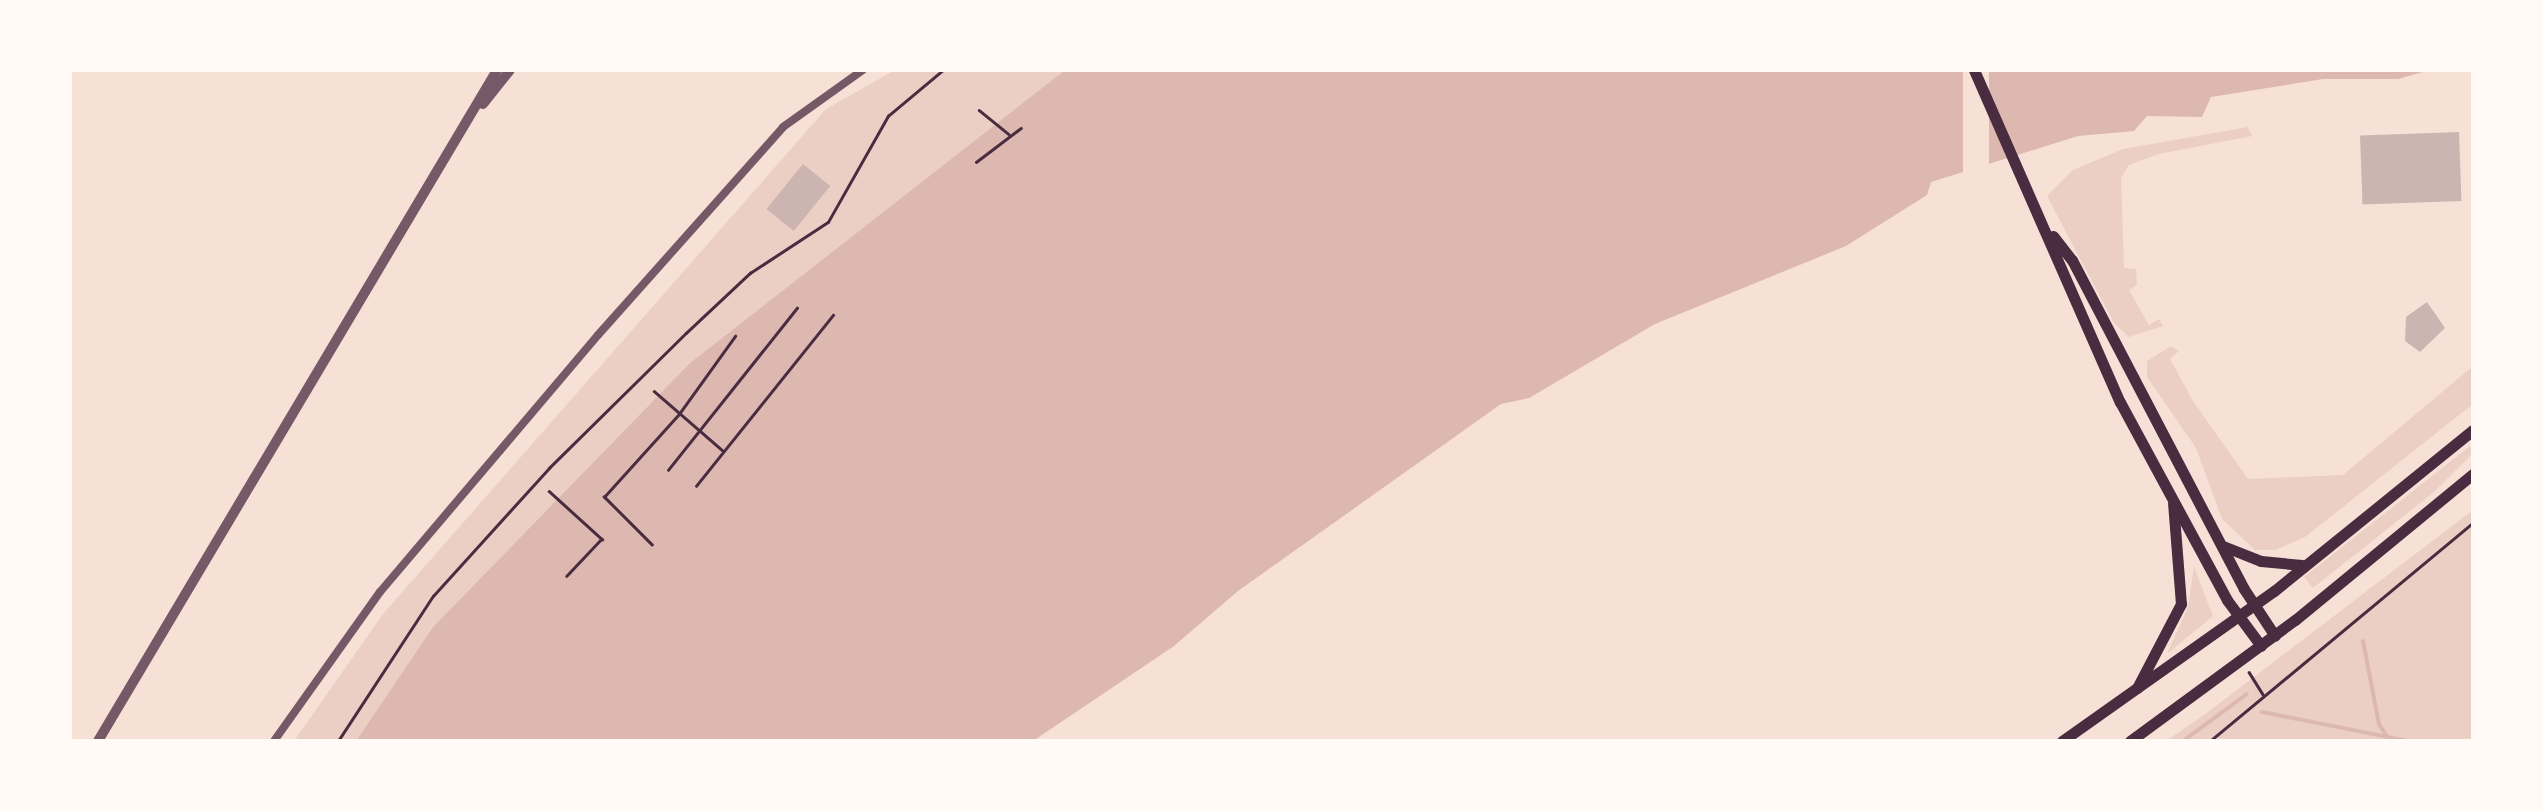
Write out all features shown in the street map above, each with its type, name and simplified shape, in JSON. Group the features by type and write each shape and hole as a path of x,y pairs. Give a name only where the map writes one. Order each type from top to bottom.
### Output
{"main road":[{"path":"1974,70 2044,218 2089,336 2238,616 2261,646"},
{"path":"2050,233 2072,260 2253,606 2275,636"},
{"path":"2062,741 2253,606 2473,430"},
{"path":"2130,741 2275,636 2473,474"},
{"path":"2134,692 2181,604 2172,494"},
{"path":"2223,546 2260,561 2302,566"}],"street":[{"path":"98,741 498,70"},
{"path":"475,112 510,70"},
{"path":"274,741 380,592 533,409 783,127 863,70"}],"path":[{"path":"338,741 433,596 549,468 750,273 828,222 888,116 943,70"},
{"path":"979,110 1010,136"},
{"path":"976,162 1021,128"},
{"path":"668,470 797,308"},
{"path":"696,486 833,315"},
{"path":"652,545 604,497 679,414 736,336"},
{"path":"654,390 723,451"},
{"path":"549,491 602,539 567,576"},
{"path":"2210,741 2473,523"},
{"path":"2242,661 2264,695"}],"shaded area":[{"path":"895,70 1065,70 690,363 433,627 356,741 294,741 383,614 826,109"},
{"path":"1065,70 2430,70 2398,79 2323,79 2211,97 2202,117 2147,116 2134,131 2078,136 1931,182 1927,195 1846,246 1655,324 1529,398 1501,404 1238,591 1174,646 1033,741 356,741 433,627 690,363"},
{"path":"2248,127 2252,136 2159,154 2129,165 2121,178 2124,268 2136,269 2137,285 2129,290 2149,325 2159,319 2163,326 2129,337 2114,323 2047,196 2073,170 2123,149"},
{"path":"2171,346 2179,351 2170,359 2193,401 2248,479 2343,475 2473,366 2473,404 2305,537 2276,550 2255,550 2222,519 2196,448 2147,377 2147,361"},
{"path":"2470,446 2473,453 2434,492 2313,588 2304,577"},
{"path":"2473,510 2473,741 2166,741 2204,715"},
{"path":"2194,567 2213,616 2167,654 2188,607"}],"pier":[{"path":"1963,70 1989,70 1989,177 1963,177"}],"building":[{"path":"2459,132 2461,201 2362,204 2360,135"},
{"path":"803,164 830,186 794,231 766,209"},
{"path":"2427,302 2445,328 2420,352 2405,341 2406,317"}],"waterway":[{"path":"2363,641 2379,724 2387,737"},
{"path":"2183,741 2247,694"},
{"path":"2262,712 2409,741"}]}
